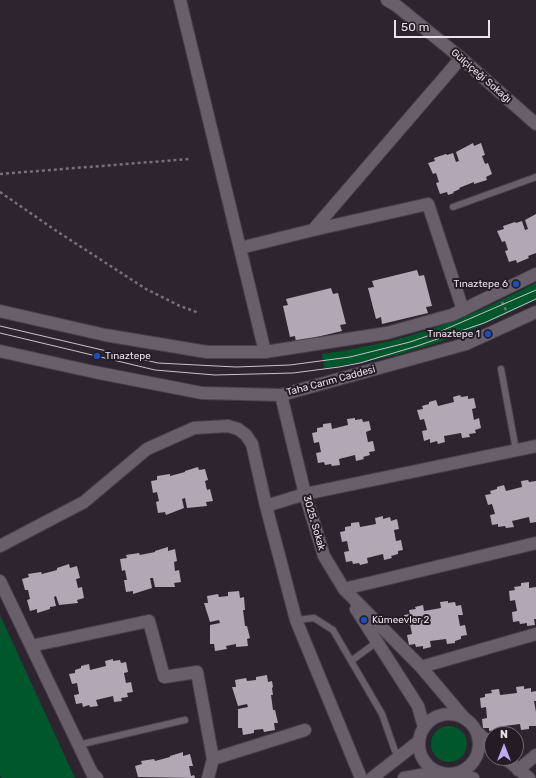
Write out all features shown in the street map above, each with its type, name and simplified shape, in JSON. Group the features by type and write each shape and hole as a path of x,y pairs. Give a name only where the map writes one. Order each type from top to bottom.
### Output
{"street":[{"path":"180,0 265,352"},
{"name":"Gülçiçeği Sokağı","path":"387,0 397,6 461,58 536,124"},
{"path":"313,230 461,58"},
{"path":"240,248 428,204 463,310"},
{"path":"0,311 105,335 207,352 265,352 387,333 452,315 536,274"},
{"name":"Taha Carım Caddesi","path":"0,351 94,372 202,393 281,395 466,344 536,312"},
{"name":"3025. Sokak","path":"281,395 305,494 324,556 344,589 421,667 465,719"},
{"path":"0,546 84,502 147,449 194,428 228,426 238,429 246,435 252,444 266,506 296,620 361,778"},
{"path":"266,506 305,494 536,446"},
{"path":"424,727 418,706 344,589 536,543"},
{"path":"0,581 78,745 92,773 97,778"},
{"path":"31,646 149,621 164,677 197,672 214,759 208,778"},
{"path":"421,667 536,634"},
{"path":"473,778 446,774 432,769 421,757 418,742 424,727 429,721 443,714 451,714 465,719 484,738"},
{"path":"214,759 305,730"},
{"path":"454,774 468,767 477,754 478,738 476,731"},
{"path":"372,778 418,742"},
{"path":"518,770 536,755"},
{"path":"514,766 530,778"},
{"path":"404,778 438,772"}],"lane":[{"path":"453,207 536,177"},
{"path":"502,369 516,450"},
{"path":"296,620 314,618 333,630 382,714 395,751"},
{"path":"351,661 377,642"},
{"path":"78,745 185,720"}],"path":[{"path":"0,174 189,159"},
{"path":"0,192 55,230 146,289 180,306 199,313"},
{"path":"498,293 512,323"}],"green space":[{"path":"536,283 536,300 461,334 392,356 324,368 322,354 358,348 427,330 480,310"},
{"path":"0,615 75,778 2,778 0,776"},
{"path":"449,726 459,729 464,734 467,744 464,754 459,759 449,762 439,759 434,754 431,744 434,734 439,729"}],"building":[{"path":"473,143 474,146 481,143 485,155 482,156 485,164 488,163 492,174 486,177 487,180 474,184 474,182 459,188 460,189 453,192 454,193 448,195 447,192 440,194 436,183 439,182 436,173 433,174 428,163 435,161 434,158 453,153 456,162 459,161 456,152"},
{"path":"536,214 536,253 517,263 516,260 509,262 505,251 508,250 505,241 502,242 497,231 504,229 503,226 522,221 525,230 528,229 525,220"},
{"path":"417,270 419,276 424,275 432,306 426,307 428,313 382,324 381,317 376,319 368,288 374,287 372,281"},
{"path":"331,288 333,294 338,293 346,324 340,325 342,331 296,342 295,336 290,337 283,306 288,305 286,299"},
{"path":"460,395 461,397 468,396 468,399 474,398 476,408 472,409 474,420 479,418 481,428 475,430 476,433 469,434 470,437 462,438 461,433 444,436 445,442 438,444 437,441 430,443 430,439 424,441 422,431 427,430 424,419 420,420 417,410 423,409 422,406 436,400 438,406 454,402 453,397"},
{"path":"355,418 355,420 362,419 363,422 369,421 371,430 366,432 368,442 373,441 375,451 369,452 370,455 363,457 364,459 356,461 355,455 339,459 340,465 332,466 331,464 325,465 324,462 318,463 316,453 321,452 319,442 314,443 312,433 317,432 317,428 323,427 323,424 331,423 332,429 348,425 347,419"},
{"path":"198,467 199,470 205,469 208,480 205,481 207,490 210,489 213,501 206,502 207,506 187,508 185,498 182,499 184,508 166,515 165,512 158,513 156,502 159,501 157,492 153,493 151,481 157,480 157,476 170,474 170,476"},
{"path":"528,480 529,482 536,481 536,522 530,523 529,517 512,521 514,527 506,528 505,526 498,527 498,524 492,525 490,515 495,514 492,504 488,505 485,495 491,494 490,491 504,485 506,491 522,487 521,481"},
{"path":"383,516 383,519 390,517 391,521 397,519 399,529 394,530 396,541 401,540 403,550 398,551 398,554 391,556 392,558 384,560 383,554 367,558 368,563 360,565 359,563 353,564 352,561 346,562 344,552 349,551 347,541 342,542 340,532 345,531 345,527 351,526 351,523 359,522 360,527 376,524 375,518"},
{"path":"168,547 168,551 175,549 177,561 174,562 175,571 179,570 181,582 174,583 175,587 155,587 153,578 150,578 152,588 133,594 133,591 126,592 124,580 127,580 125,570 122,571 120,559 127,558 126,555 139,553 140,555 155,552"},
{"path":"69,564 70,568 77,566 80,578 76,579 78,588 82,587 84,598 77,600 78,603 59,605 56,596 54,597 56,606 37,613 37,609 30,611 27,600 30,599 28,590 25,590 22,579 29,577 28,574 41,572 42,574 57,570 57,568"},
{"path":"529,582 529,588 536,587 536,619 534,619 535,625 527,626 527,623 520,624 519,621 513,622 512,612 517,611 515,600 510,601 509,591 515,590 514,587 521,586 521,583"},
{"path":"239,591 240,598 244,597 245,610 243,610 245,626 247,626 250,638 247,639 248,646 236,647 236,644 226,646 227,649 215,651 214,644 210,644 210,625 220,623 219,620 210,622 204,603 208,603 207,596 218,594 219,597 228,596 228,592"},
{"path":"448,601 448,603 455,602 456,606 461,605 463,615 458,615 460,626 465,625 467,635 461,636 461,639 455,641 455,643 447,644 446,639 430,641 431,647 423,649 423,646 416,647 415,644 409,645 407,635 412,634 410,624 406,625 404,615 410,614 409,610 416,609 415,607 423,605 424,611 441,608 440,602"},
{"path":"113,659 113,661 120,660 121,663 126,662 128,672 124,673 126,683 131,682 133,692 127,693 128,697 121,698 122,701 114,702 113,696 96,700 98,706 90,707 89,705 83,707 82,703 76,704 74,695 79,694 77,683 72,684 69,674 75,673 75,670 81,668 81,666 89,664 90,670 106,666 105,661"},
{"path":"267,675 268,682 272,681 273,695 271,695 273,710 275,710 278,723 274,723 275,730 264,732 263,729 254,730 254,733 243,735 242,728 238,728 238,709 248,707 247,704 238,706 232,687 236,687 235,680 246,678 247,681 256,680 256,677"},
{"path":"524,686 524,689 531,688 531,692 536,691 536,701 534,701 536,726 529,726 529,729 524,730 524,726 520,726 520,724 484,726 483,728 482,719 487,718 486,707 481,708 480,698 485,697 485,694 492,693 491,690 499,689 500,695 517,693 516,687"},
{"path":"183,752 183,756 190,754 193,766 189,766 191,776 194,775 195,778 138,777 135,766 142,764 141,761 154,759 155,761"}],"tram line":[{"path":"0,326 158,363 236,367 290,365 350,357 410,342 439,332 536,290"},
{"path":"0,333 155,370 215,375 293,373 360,363 417,346 484,323 536,299"}],"place":[{"name":"Tınaztepe 6","path":"516,284"},
{"name":"Tınaztepe 1","path":"488,334"},
{"name":"Tınaztepe","path":"97,356"},
{"name":"Kümeevler 2","path":"364,620"}]}
